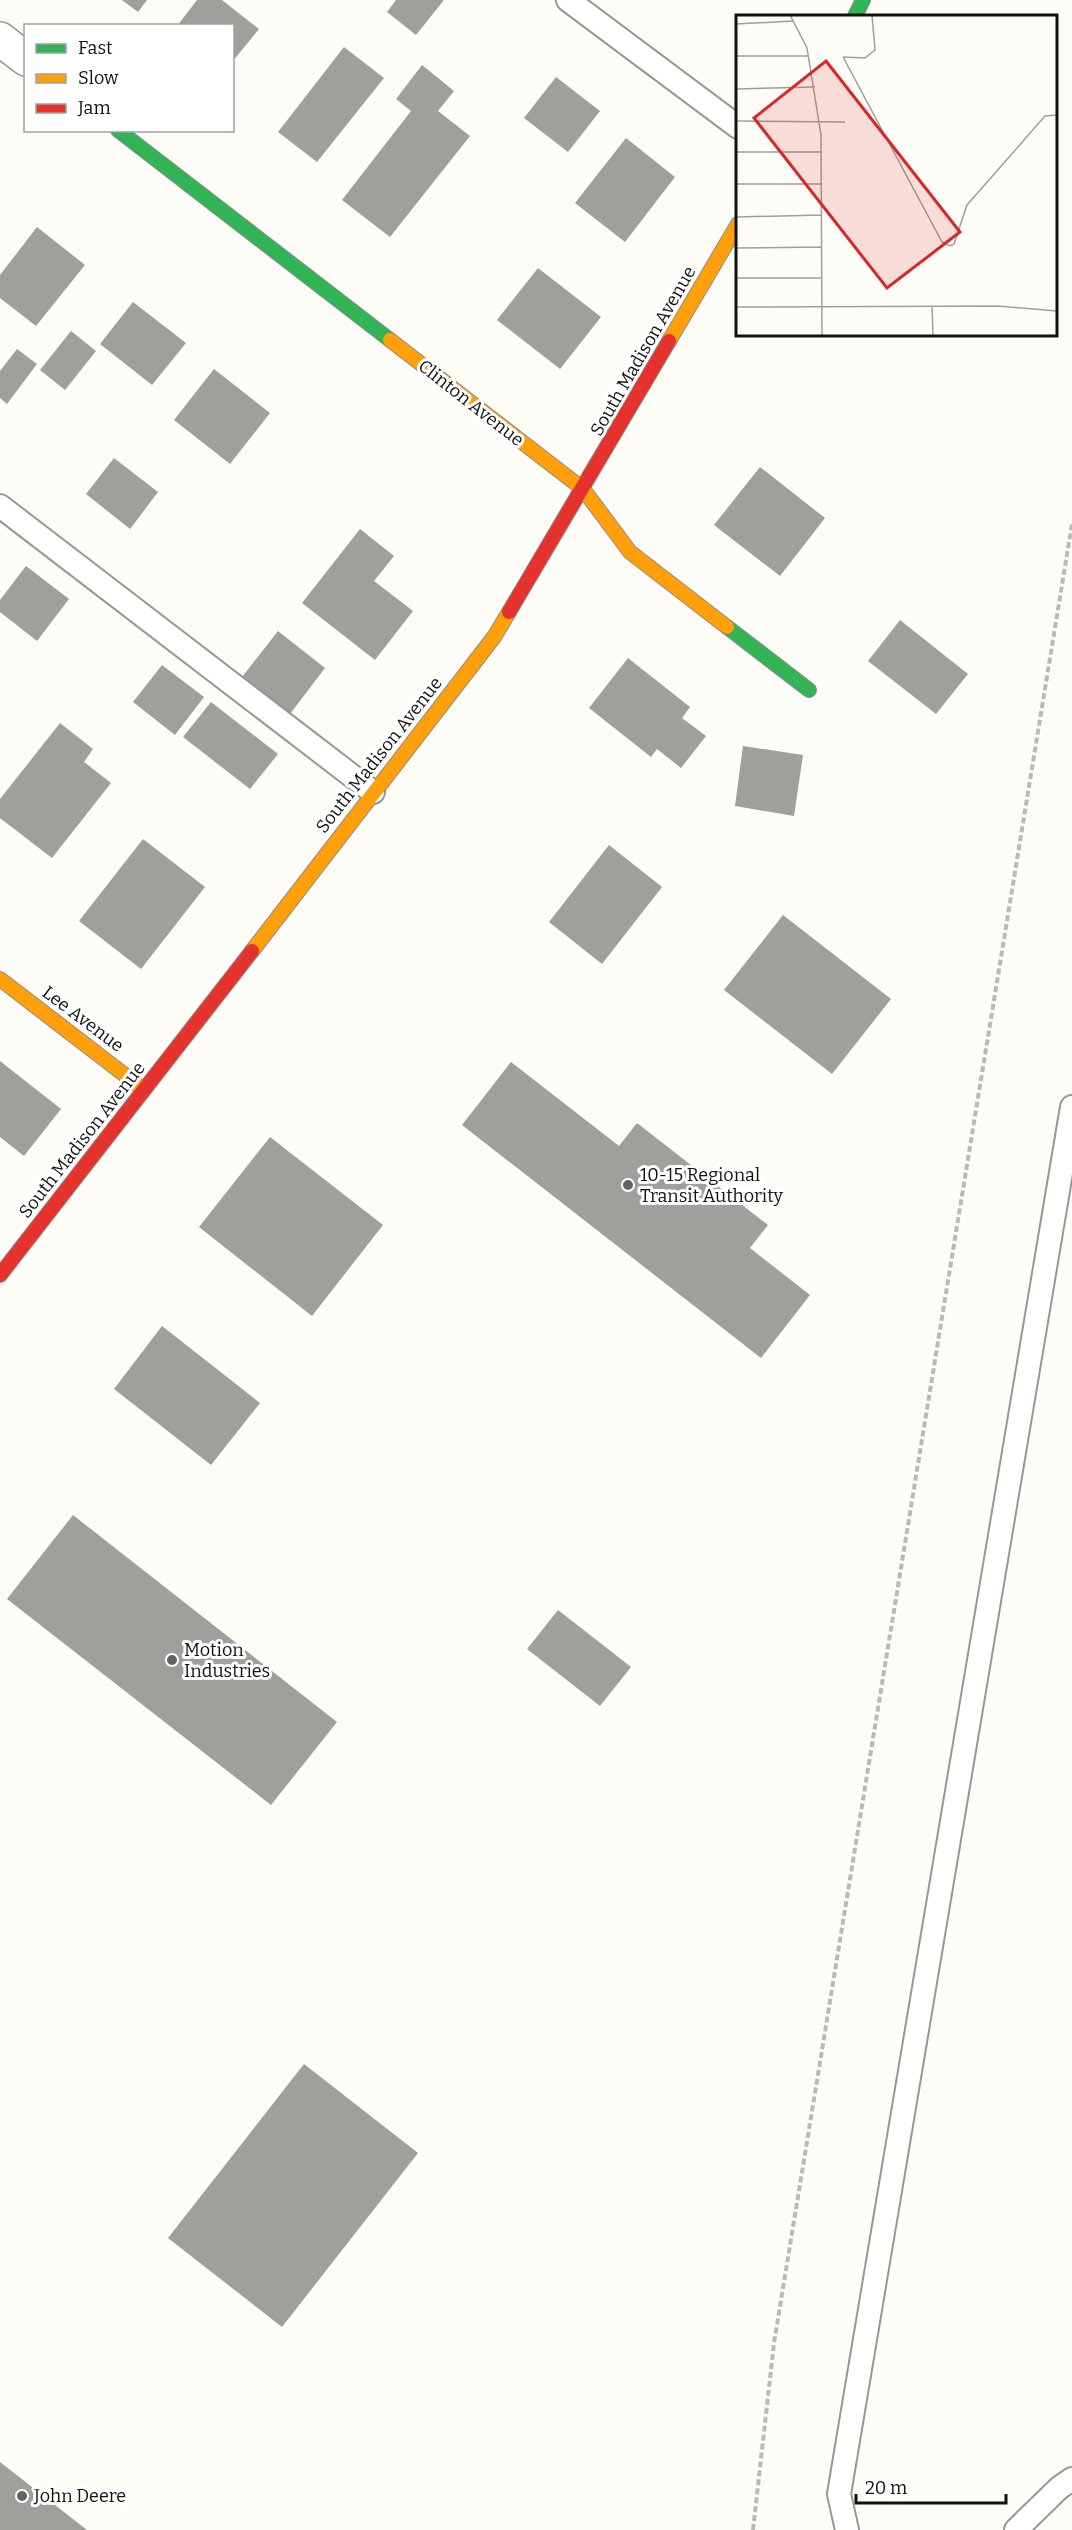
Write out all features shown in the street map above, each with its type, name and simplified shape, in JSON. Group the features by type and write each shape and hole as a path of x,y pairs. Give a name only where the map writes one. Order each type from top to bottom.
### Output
{"main road":[{"path":"856,15 863,0"},
{"name":"Clinton Avenue","path":"120,132 583,489 630,552 809,690"},
{"name":"South Madison Avenue","path":"0,1275 292,901 373,792 494,637 736,227"},
{"name":"Lee Avenue","path":"0,979 143,1089"}],"street":[{"path":"0,39 24,57"}],"lane":[{"path":"568,0 736,126"},
{"path":"0,506 373,792"},
{"path":"848,2530 839,2494 1072,1107"},
{"path":"1016,2530 1059,2488 1072,2479"}],"path":[{"path":"753,2530 774,2343 1072,524"}],"building":[{"path":"122,0 147,0 138,12"},
{"path":"197,0 222,0 259,29 234,60 234,24 179,24"},
{"path":"396,0 444,0 416,35 387,12"},
{"path":"344,47 384,78 317,162 278,132"},
{"path":"422,65 454,91 438,111 470,136 390,237 342,200 411,111 396,99"},
{"path":"556,77 600,111 568,152 524,118"},
{"path":"626,138 675,177 625,242 575,203"},
{"path":"37,227 85,265 36,326 0,298 0,275"},
{"path":"538,268 601,317 560,369 497,320"},
{"path":"133,302 186,343 152,385 100,344"},
{"path":"71,331 96,351 65,390 40,370"},
{"path":"17,349 37,364 7,404 0,398 0,371"},
{"path":"214,369 270,413 230,464 174,420"},
{"path":"114,458 158,492 130,529 86,494"},
{"path":"760,467 825,518 780,576 714,525"},
{"path":"360,529 394,556 374,581 413,611 375,660 302,603"},
{"path":"26,566 69,599 37,641 0,612 0,600"},
{"path":"900,620 968,674 936,714 868,661"},
{"path":"278,631 325,668 290,714 242,677"},
{"path":"628,658 690,707 682,718 706,736 681,768 657,749 651,757 589,708"},
{"path":"162,665 204,697 175,735 133,702"},
{"path":"211,702 278,754 250,789 183,737"},
{"path":"60,723 93,749 84,762 111,783 52,858 0,818 0,799"},
{"path":"743,746 803,755 794,816 735,806"},
{"path":"143,839 205,887 141,969 79,921"},
{"path":"609,845 662,887 602,964 549,922"},
{"path":"783,915 891,999 832,1074 724,990"},
{"path":"0,1061 61,1109 24,1156 0,1137"},
{"name":"10-15 Regional Transit Authority","path":"511,1062 619,1146 637,1123 768,1225 750,1248 810,1295 761,1358 462,1125"},
{"path":"270,1137 383,1225 312,1316 199,1227"},
{"path":"162,1326 260,1403 211,1465 114,1389"},
{"name":"Motion Industries","path":"73,1515 337,1722 271,1805 7,1599"},
{"path":"558,1610 631,1667 600,1706 527,1649"},
{"path":"304,2064 418,2153 282,2327 168,2238"},
{"name":"John Deere","path":"0,2462 87,2530 0,2530"}],"traffic: fast":[{"path":"856,15 863,0"},
{"path":"121,132 390,340"},
{"path":"727,627 809,690"}],"traffic: slow":[{"path":"669,341 736,227"},
{"path":"390,340 583,489 630,552 727,627"},
{"path":"252,951 494,637 509,612"},
{"path":"0,979 143,1089"}],"traffic: jam":[{"path":"509,612 669,341"},
{"path":"0,1275 252,951"}],"place":[{"name":"10-15 Regional Transit Authority","path":"628,1185"},
{"name":"Motion Industries","path":"172,1660"},
{"name":"John Deere","path":"22,2496"}]}
